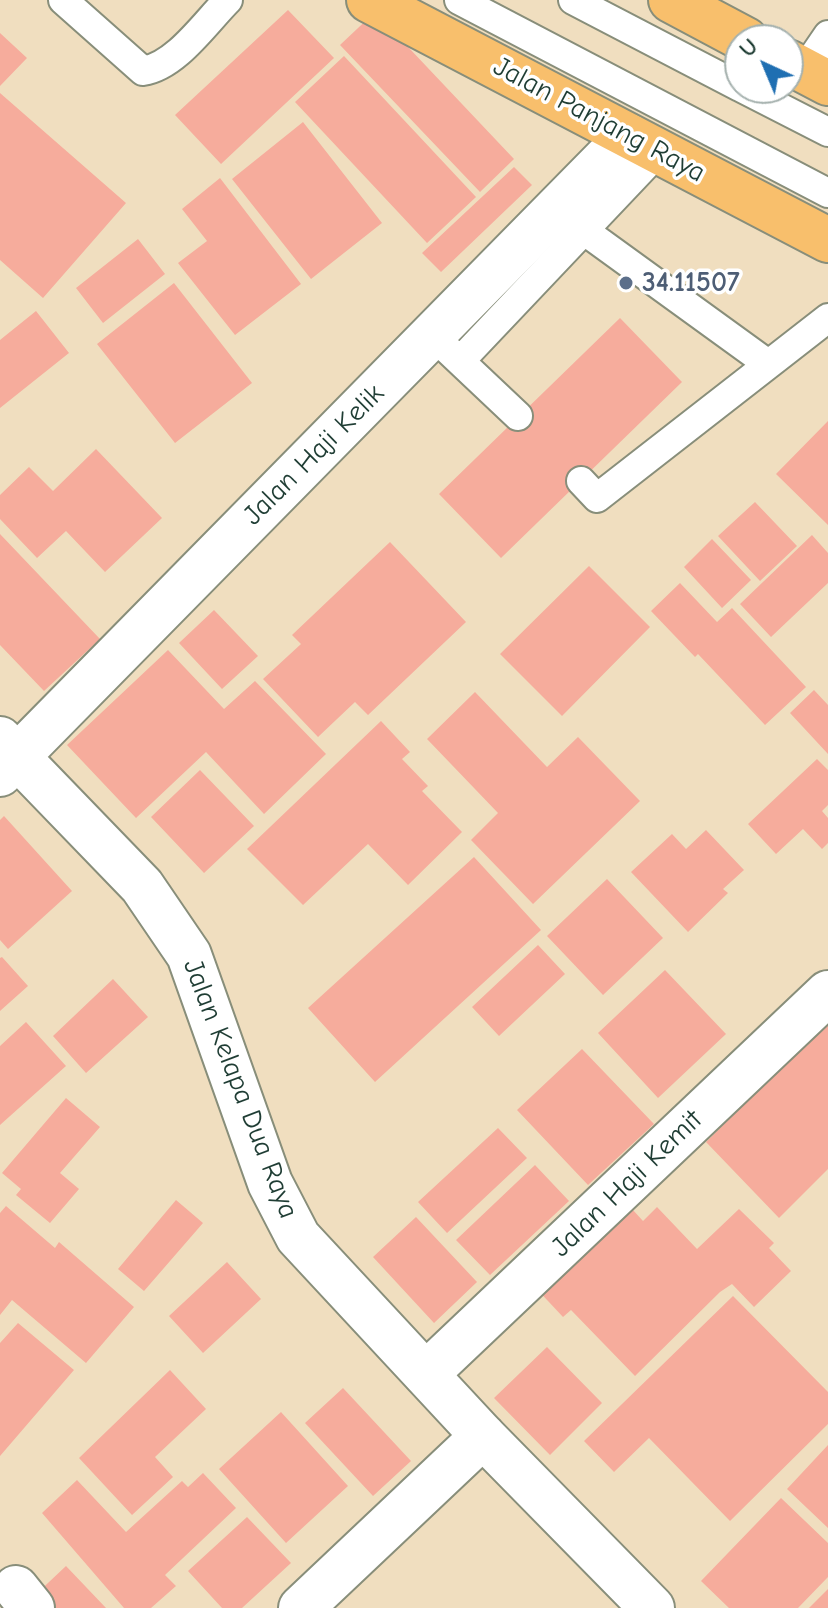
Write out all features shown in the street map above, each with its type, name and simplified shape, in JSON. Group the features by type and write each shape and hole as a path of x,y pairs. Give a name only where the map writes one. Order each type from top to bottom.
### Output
{"main road":[{"name":"Jalan Panjang Raya","path":"369,0 828,240"},
{"path":"671,0 728,20"}],"street":[{"name":"Jalan Haji Kelik","path":"6,757 446,348 644,143"},
{"name":"Jalan Kelapa Dua Raya","path":"6,757 142,886 189,955 283,1212 298,1237 483,1436 652,1608"},
{"name":"Jalan Haji Kemit","path":"426,1374 828,993"},
{"path":"301,1608 483,1436"}],"lane":[{"path":"63,0 143,71 156,69 171,57 228,0"},
{"path":"459,0 828,193"},
{"path":"573,0 724,78"},
{"path":"807,72 828,35"},
{"path":"774,104 828,132"},
{"path":"569,220 768,364"},
{"path":"581,481 597,498 828,318"},
{"path":"446,348 518,416"}],"building":[{"path":"288,10 334,58 221,164 175,115"},
{"path":"375,12 514,159 480,192 340,45"},
{"path":"0,33 27,58 0,86"},
{"path":"344,56 476,197 427,243 295,102"},
{"path":"0,93 126,203 43,298 0,260"},
{"path":"303,122 382,223 311,279 232,179"},
{"path":"514,167 532,185 441,272 422,253"},
{"path":"220,178 301,284 235,335 178,263 207,241 182,209"},
{"path":"138,239 165,274 103,323 76,288"},
{"path":"174,283 252,383 175,443 97,344"},
{"path":"36,311 69,353 0,408 0,340"},
{"path":"620,318 682,382 501,558 439,494"},
{"path":"828,421 828,525 776,474"},
{"path":"96,449 162,518 105,572 66,531 37,558 0,519 0,495 29,467 53,491"},
{"path":"755,502 797,546 760,581 718,536"},
{"path":"0,534 100,639 44,691 0,645"},
{"path":"812,535 828,553 828,583 771,637 740,604"},
{"path":"712,539 751,580 722,608 684,567"},
{"path":"390,542 466,622 368,715 355,702 318,737 263,679 301,644 292,635"},
{"path":"589,566 650,627 562,716 500,654"},
{"path":"680,583 717,622 732,608 806,687 765,725 698,654 695,657 651,611"},
{"path":"214,610 258,656 222,689 179,643"},
{"path":"168,650 224,709 255,681 326,754 264,814 206,752 136,818 67,745"},
{"path":"814,690 828,705 828,754 790,713"},
{"path":"475,692 547,767 578,737 640,801 533,904 471,840 498,813 427,739"},
{"path":"381,721 410,752 402,759 428,786 422,791 462,832 408,885 368,844 303,905 247,849"},
{"path":"817,759 828,770 828,805 822,811 828,818 828,843 822,849 803,829 776,854 748,824"},
{"path":"200,770 254,826 204,873 151,817"},
{"path":"4,816 72,891 8,949 0,940 0,820"},
{"path":"706,830 744,870 723,889 728,893 688,932 631,872 672,834 686,849"},
{"path":"474,857 541,930 375,1082 308,1008"},
{"path":"607,879 663,938 603,995 547,936"},
{"path":"538,945 565,974 499,1036 472,1007"},
{"path":"0,958 28,986 0,1011"},
{"path":"665,970 726,1034 658,1098 598,1033"},
{"path":"113,979 148,1017 86,1073 53,1036"},
{"path":"26,1022 66,1066 0,1125 0,1046"},
{"path":"828,1022 828,1169 779,1218 706,1142"},
{"path":"582,1049 654,1124 588,1185 517,1110"},
{"path":"66,1098 100,1127 60,1173 79,1189 50,1223 16,1195 21,1189 2,1173"},
{"path":"498,1128 527,1158 447,1233 418,1202"},
{"path":"535,1165 569,1201 490,1275 456,1240"},
{"path":"622,1198 643,1221 657,1207 697,1249 739,1209 774,1243 769,1248 791,1271 754,1307 732,1284 720,1292 635,1376 571,1310 563,1317 533,1285"},
{"path":"176,1200 203,1223 144,1291 118,1269"},
{"path":"6,1206 55,1248 59,1242 134,1307 86,1363 12,1300 0,1315 0,1213"},
{"path":"416,1217 477,1282 434,1323 373,1257"},
{"path":"227,1262 261,1299 203,1353 169,1316"},
{"path":"733,1296 828,1392 828,1424 730,1521 649,1438 614,1472 584,1441"},
{"path":"18,1323 74,1370 0,1456 0,1343"},
{"path":"547,1347 602,1403 550,1455 494,1398"},
{"path":"170,1370 206,1409 155,1457 173,1477 132,1515 79,1458"},
{"path":"343,1388 411,1461 373,1496 305,1423"},
{"path":"281,1412 348,1486 286,1543 219,1469"},
{"path":"828,1445 828,1528 787,1489"},
{"path":"203,1473 236,1508 165,1575 176,1586 151,1608 124,1608 42,1513 77,1480 126,1532 182,1481 188,1487"},
{"path":"781,1498 828,1543 828,1577 798,1608 729,1608 701,1581"},
{"path":"247,1517 291,1563 242,1608 222,1608 188,1571"},
{"path":"66,1566 106,1608 39,1608 31,1599"},
{"path":"828,1589 828,1608 809,1608"}],"place":[{"name":"34.11507","path":"626,283"}]}
